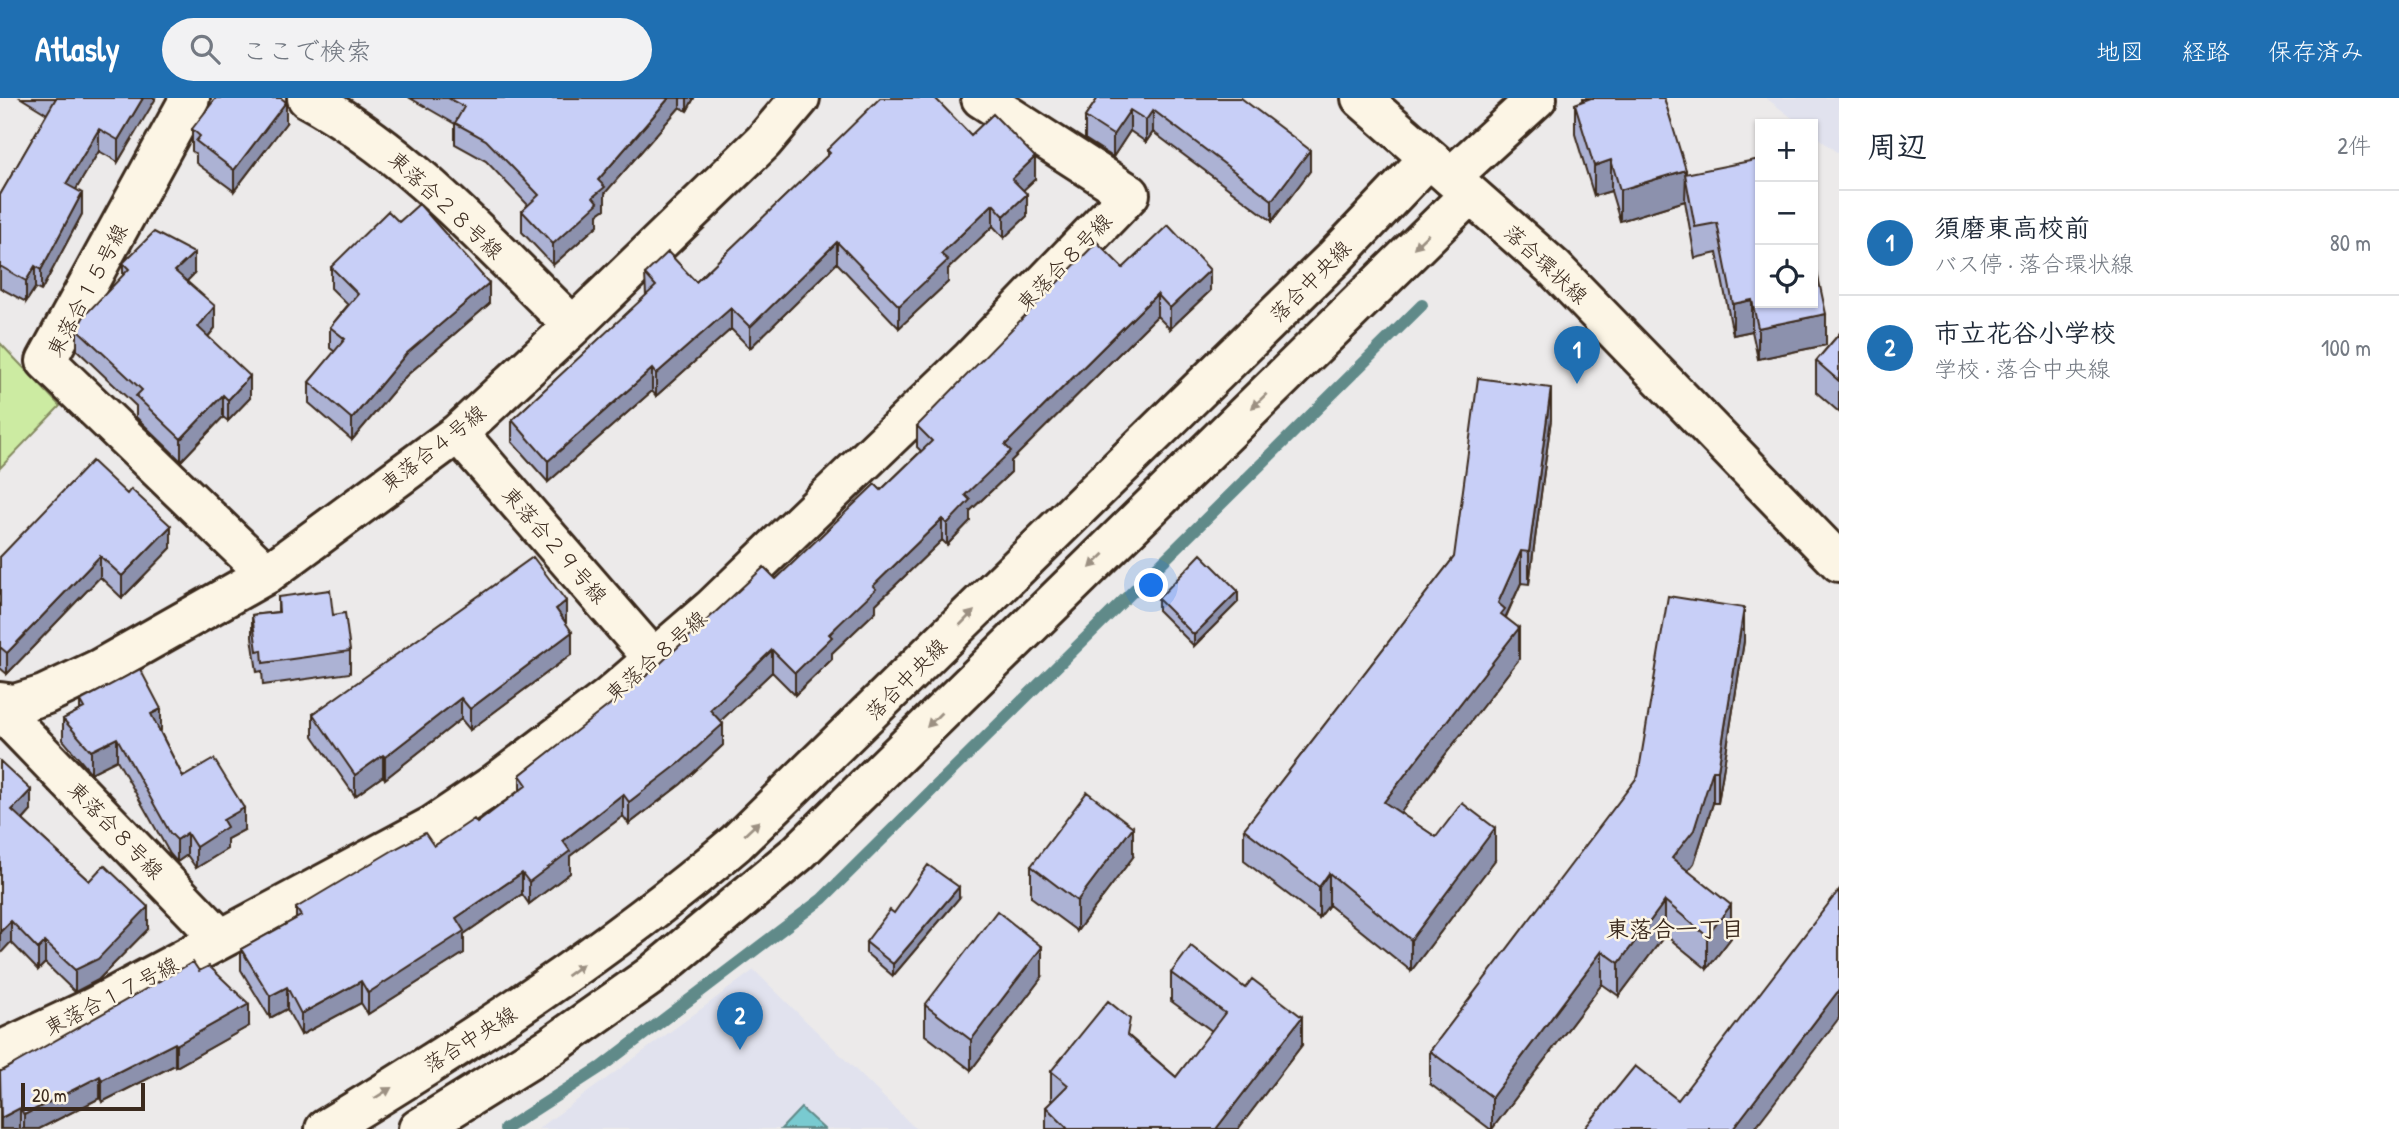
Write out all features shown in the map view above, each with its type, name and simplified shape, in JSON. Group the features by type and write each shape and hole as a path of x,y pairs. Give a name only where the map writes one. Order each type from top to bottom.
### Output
{"street":[{"name":"東落合１５号線","path":"190,98 46,361 267,573"},
{"name":"東落合２８号線","path":"307,98 369,136 416,173 573,326"},
{"name":"東落合４号線","path":"0,702 15,704 55,690 172,629 267,573 458,433 763,142 800,98"},
{"name":"東落合８号線","path":"0,710 220,939 432,826 493,785 597,706 711,609 971,359 1130,194 981,98"},
{"name":"落合環状線","path":"1361,98 1554,268 1839,562"},
{"path":"418,1129 550,1047 649,977 798,853 1450,176 1537,98"},
{"name":"落合中央線","path":"325,1129 567,976 641,921 736,843 1334,258 1450,176"},
{"name":"東落合２９号線","path":"458,433 652,657"},
{"name":"東落合１７号線","path":"0,1051 94,1007 220,939"}],"shaded area":[{"path":"1766,98 1839,98 1839,154 1818,138 1818,119 1793,119"},
{"path":"754,970 916,1129 538,1129"}],"green space":[{"path":"0,343 60,406 0,468"}],"water":[{"path":"801,1108 824,1129 781,1129"}],"building":[{"path":"56,98 143,98 118,140 99,129 66,184 82,193 41,270 35,266 26,281 0,266 0,195"},
{"path":"216,98 281,98 286,102 234,170 196,141 200,136 192,129"},
{"path":"448,98 669,98 598,180 605,187 593,197 598,203 553,244 522,211 539,195 486,140 455,123 464,107"},
{"path":"880,98 935,98 971,135 993,114 1035,157 1012,179 1027,194 1004,216 993,204 941,254 948,260 899,306 837,242 750,327 731,308 656,374 652,369 548,461 512,420 656,286 645,274 668,252 696,282 830,153 827,150"},
{"path":"1098,98 1241,98 1310,150 1272,200 1153,110 1146,120 1130,110 1113,135 1085,117"},
{"path":"1591,98 1664,98 1686,170 1620,190 1611,160 1594,166 1575,104"},
{"path":"1755,160 1755,308 1818,308 1818,277 1826,314 1758,328 1752,300 1733,304 1717,223 1695,227 1685,174"},
{"path":"419,204 489,283 406,354 352,419 309,382 345,339 330,327 358,294 331,267 388,211 399,222"},
{"path":"1168,225 1210,270 1170,308 1157,294 1005,445 1011,451 965,495 970,500 947,524 942,519 873,586 876,589 829,634 832,637 795,673 772,650 710,710 723,724 681,762 629,802 623,794 563,841 570,851 529,882 522,873 456,918 464,931 368,993 361,981 301,1014 287,987 270,996 241,949 301,916 296,908 395,849 425,833 434,846 474,819 477,823 527,785 520,775 650,673 764,567 776,579 875,484 881,490 932,441 917,426 1097,242 1123,268"},
{"path":"154,232 194,253 175,271 215,306 198,327 250,376 228,400 223,395 181,439 136,396 142,390 77,329 84,316 129,269 123,263"},
{"path":"1839,334 1839,381 1816,361"},
{"path":"1478,378 1551,388 1529,552 1521,551 1498,603 1505,609 1501,614 1519,628 1384,802 1436,837 1462,803 1495,828 1411,940 1329,873 1319,887 1244,829 1454,557"},
{"path":"92,461 127,494 131,489 171,526 122,576 100,556 7,653 0,647 0,557"},
{"path":"1201,554 1238,591 1194,635 1158,599"},
{"path":"533,557 566,601 556,609 572,632 470,709 461,698 385,757 383,755 355,775 313,714"},
{"path":"330,590 333,615 345,613 350,651 263,663 262,650 257,651 252,615 279,612 278,597"},
{"path":"1668,596 1744,608 1718,770 1713,770 1694,830 1672,858 1731,905 1707,936 1665,901 1619,963 1602,951 1492,1097 1430,1051 1638,776"},
{"path":"140,669 161,709 151,714 183,777 214,759 244,808 223,820 227,827 196,847 187,833 177,840 170,833 117,738 91,751 63,719 84,708 80,701"},
{"path":"0,761 31,790 12,810 89,881 104,865 148,907 98,959 75,970 45,942 38,949 11,921 0,932"},
{"path":"1087,792 1133,827 1077,901 1031,866"},
{"path":"928,865 959,887 893,964 866,942 890,910 894,913"},
{"path":"1839,890 1839,990 1733,1129 1584,1129 1635,1066 1678,1100"},
{"path":"997,911 1042,947 971,1040 925,1005"},
{"path":"1191,946 1245,988 1252,979 1302,1017 1216,1129 1068,1129 1046,1107 1068,1085 1051,1071 1108,1001 1130,1019 1127,1035 1176,1077 1225,1013 1171,973"},
{"path":"193,962 199,971 209,966 249,1004 176,1045 175,1043 102,1080 100,1076 24,1115 20,1108 1,1118 0,1072"}],"waterway":[{"path":"505,1129 601,1067 822,899 1422,305"}],"place":[{"name":"須磨東高校前","path":"1577,384"},
{"name":"市立花谷小学校","path":"740,1050"}],"district":[{"name":"東落合一丁目","path":"1675,928"}]}
